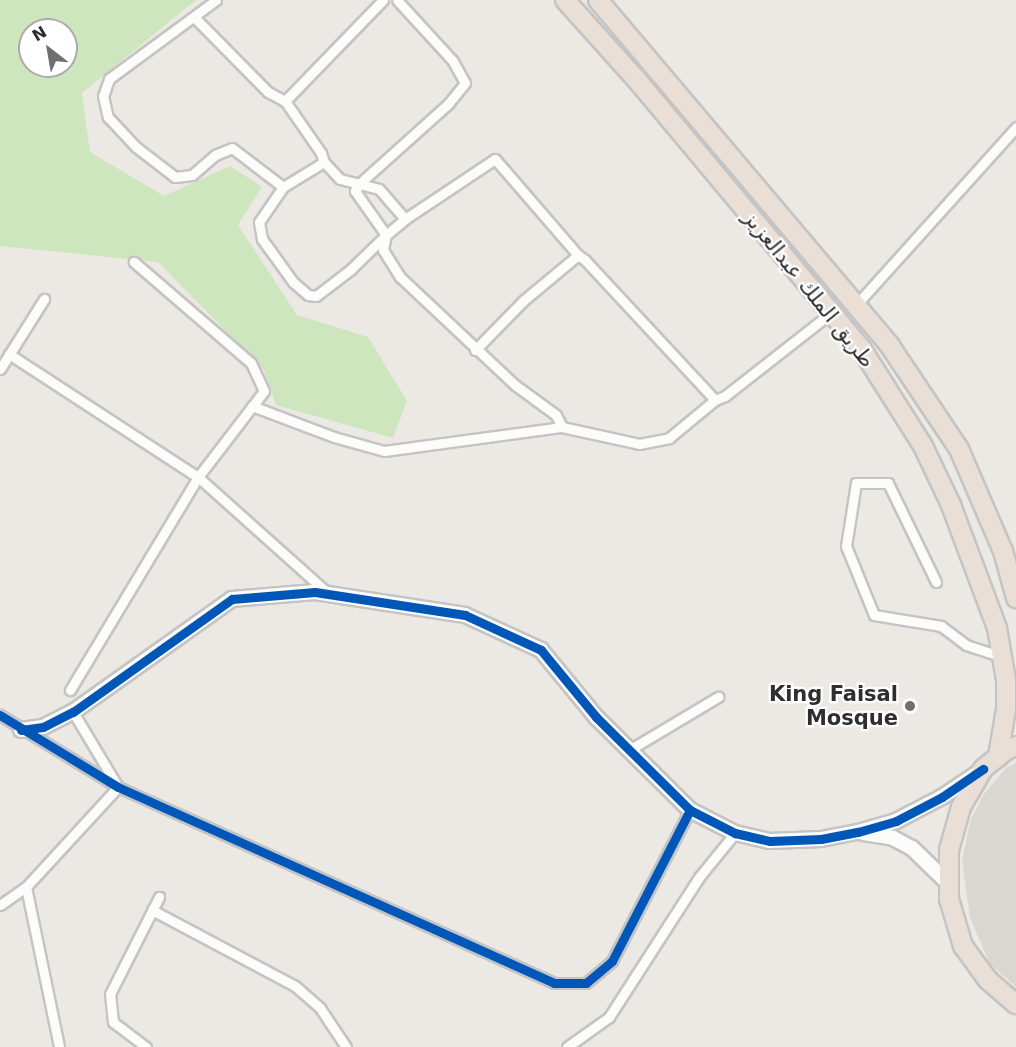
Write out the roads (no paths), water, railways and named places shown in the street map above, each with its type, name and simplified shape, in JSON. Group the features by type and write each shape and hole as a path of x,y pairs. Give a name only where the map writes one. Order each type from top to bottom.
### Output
{"highway":[{"name":"طريق الملك عبدالعزيز","path":"565,0 636,79 861,348 923,446 951,505 998,628 1006,680 1006,709 998,757"},
{"name":"طريق الملك عبدالعزيز","path":"598,0 890,346 959,449 1003,551 1016,596"},
{"path":"1016,747 983,769 961,807 949,850 949,899 963,946 988,980 1016,1005"}],"street":[{"path":"216,0 109,79 103,96 108,117 136,147 175,177 192,175 215,156 232,148 283,187"},
{"path":"285,101 383,0"},
{"path":"397,0 452,60 465,82 448,104 360,183 355,191 386,235 383,250 400,277 475,350 515,385 556,415 562,427"},
{"path":"194,17 268,92 285,101 321,153 324,162 340,179 379,189 405,219"},
{"path":"856,305 1016,127"},
{"path":"324,162 283,187 259,222 262,239 293,282 308,295 316,296 331,286 405,219 495,159 578,255 715,400"},
{"path":"475,350 524,300 578,255"},
{"path":"70,690 198,477 264,391 251,363 134,262"},
{"path":"0,369 44,299"},
{"path":"252,406 334,437 384,451 562,427 639,444 669,438 715,400 725,396 832,312"},
{"path":"9,354 198,477 329,594"},
{"path":"936,582 888,483 856,483 846,546 874,615 941,626 966,645 1003,657"},
{"path":"21,730 43,727 73,712 232,599 315,592 465,615 541,650 596,717 690,810 735,833 770,841 821,839 858,832 905,816 942,797 983,769"},
{"path":"628,750 718,697"},
{"path":"73,712 118,787"},
{"path":"0,715 21,730 118,787 554,983 586,983 612,961 690,810"},
{"path":"0,906 26,887 118,787"},
{"path":"858,832 893,838 912,848 949,884"},
{"path":"567,1047 609,1017 700,876 735,833"},
{"path":"26,887 59,1047"},
{"path":"146,1047 113,1022 110,994 159,897"},
{"path":"152,910 295,986 320,1008 346,1047"}],"place":[{"name":"King Faisal Mosque","path":"910,706"}]}
